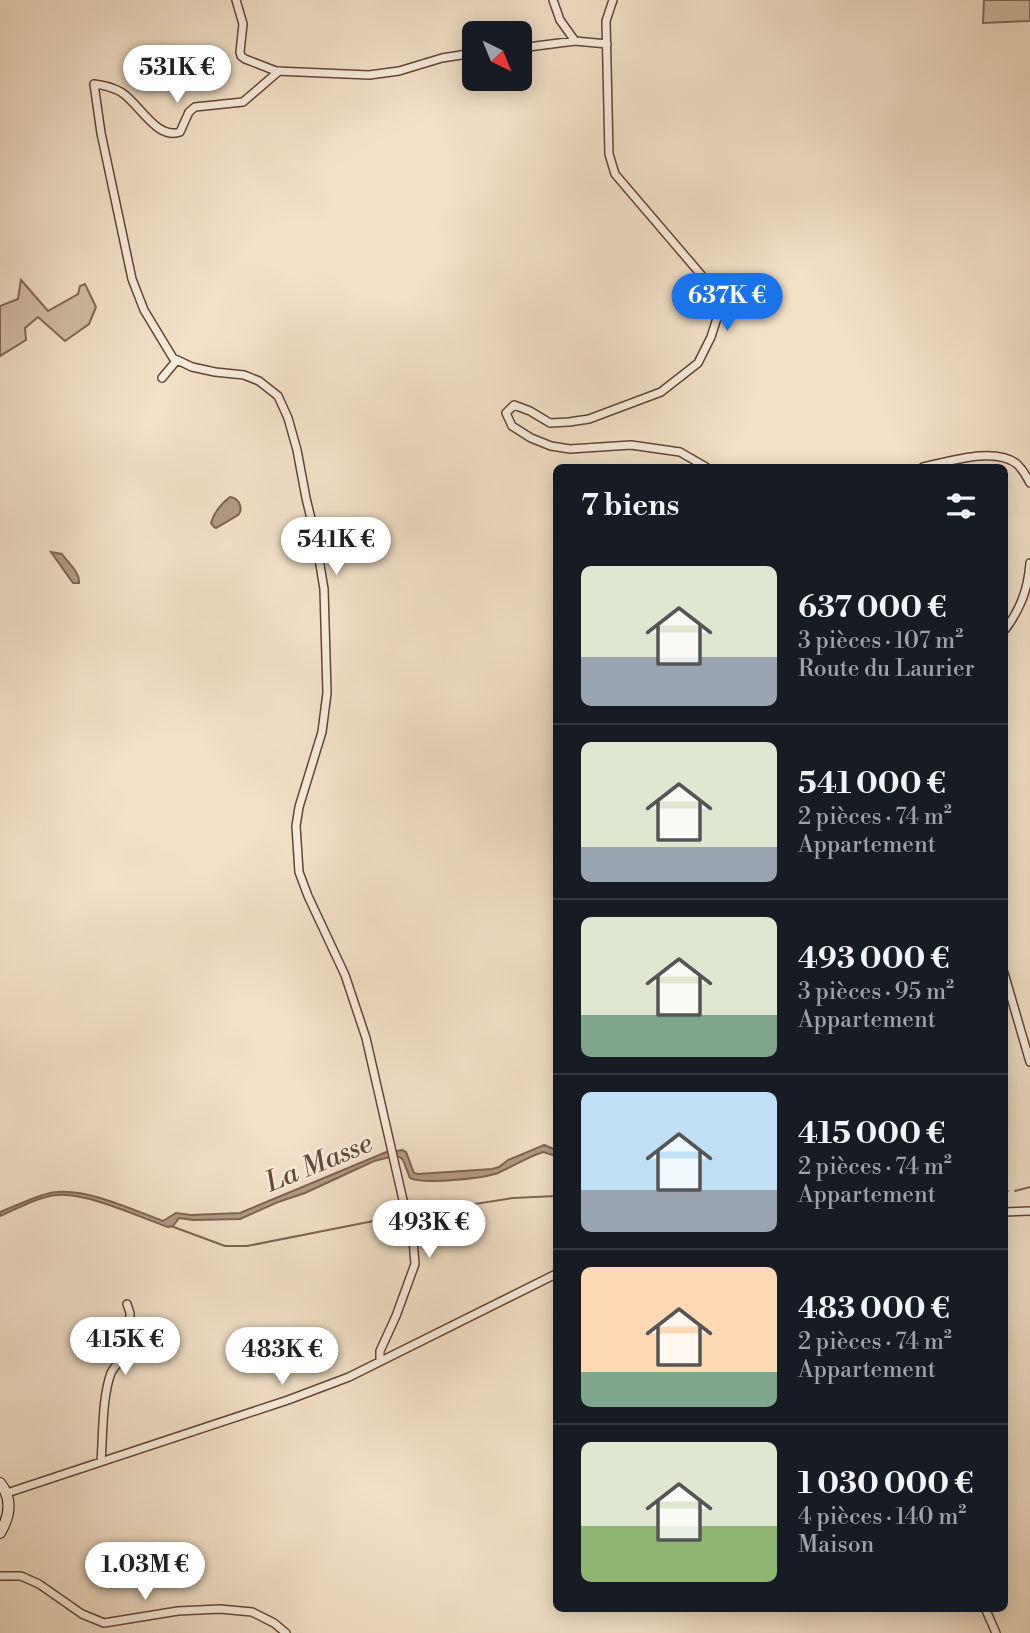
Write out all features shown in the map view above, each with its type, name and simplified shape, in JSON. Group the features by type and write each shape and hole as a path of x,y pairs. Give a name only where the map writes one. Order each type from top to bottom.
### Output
{"main road":[{"path":"0,1483 7,1493 9,1505 0,1533"}],"street":[{"path":"236,0 243,24 241,56 279,71 383,74 462,55"},
{"path":"553,0 560,20 575,41"},
{"path":"613,0 606,21 609,154 615,174 703,276 716,296 718,315 698,363 661,392 589,419 569,422 550,423 514,405 506,413 512,426 551,446 570,449 631,445 680,452 701,464"},
{"path":"532,46 575,41 607,44"},
{"path":"279,71 243,102 195,107 189,111 180,132 175,134 163,132 156,127 121,92 105,85 94,84 101,132 132,279 144,310 173,358 215,372 244,375 259,381 278,396 294,439 324,589 327,693 322,732 299,807 296,826 299,872 345,975 366,1038 403,1200 412,1228 415,1264 380,1351 380,1361"},
{"path":"162,378 177,360"},
{"path":"939,464 981,456 1000,456 1017,464 1030,483"},
{"path":"1008,626 1025,597 1030,564"},
{"path":"1008,987 1030,1062"},
{"path":"1008,1212 1030,1211"},
{"path":"7,1493 288,1400 349,1377 553,1275"},
{"path":"101,1462 106,1391 114,1368 128,1351 129,1345 130,1312 127,1304"},
{"path":"0,1576 21,1576 39,1584 82,1614 104,1623 178,1611 220,1609 252,1612 274,1623 286,1633"},
{"path":"987,1612 996,1633"}],"shaded area":[{"path":"984,0 1030,0 1030,21 983,23"},
{"path":"21,280 48,311 78,294 80,286 85,284 96,307 89,324 65,341 38,317 25,328 26,340 0,356 0,306 18,299"},
{"path":"230,497 239,502 240,512 216,528 211,523 214,515"},
{"path":"51,552 62,554 76,571 79,583 73,583"},
{"path":"544,1145 553,1149 553,1155 543,1152 491,1175 440,1181 410,1178 396,1151 406,1152 414,1173 418,1174 492,1169"},
{"path":"389,1151 390,1157 374,1161 240,1219 179,1218 173,1226 168,1227 97,1201 69,1195 43,1198 0,1216 0,1212 36,1197 57,1192 97,1197 163,1221 176,1213 240,1213"}],"waterway":[{"name":"La Masse","path":"1015,1191 1030,1187"},
{"name":"La Masse","path":"411,1214 513,1198 553,1196"},
{"name":"La Masse","path":"171,1226 225,1246 247,1246 404,1215"}]}
